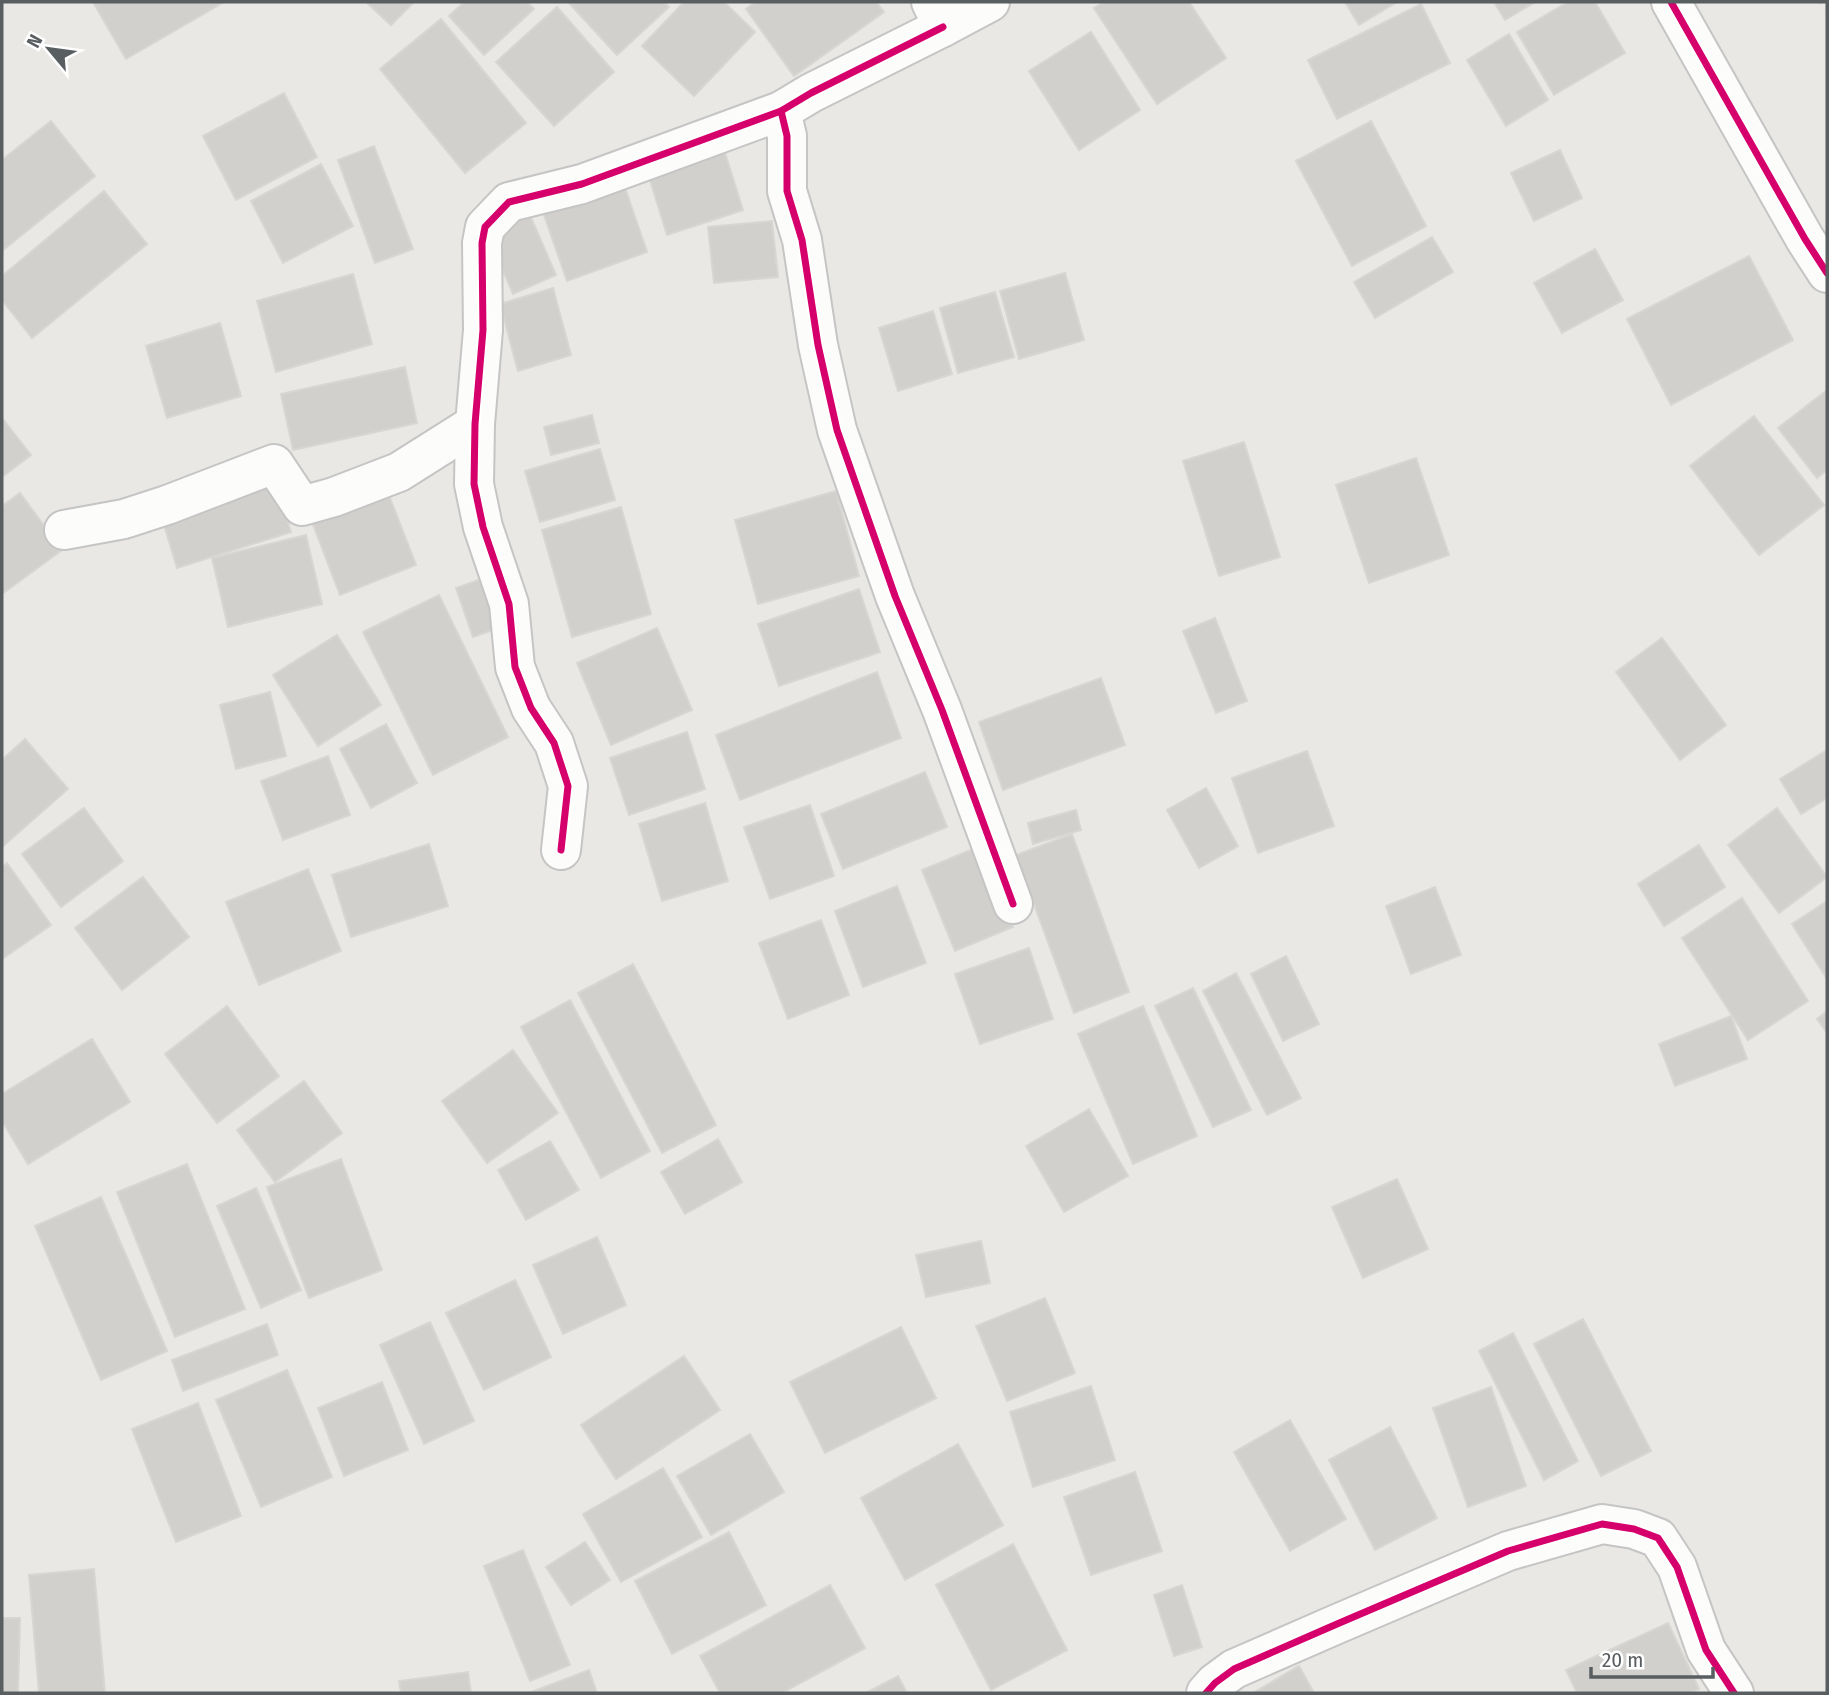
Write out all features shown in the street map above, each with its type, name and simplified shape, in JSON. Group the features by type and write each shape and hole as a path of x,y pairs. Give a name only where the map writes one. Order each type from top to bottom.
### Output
{"street":[{"path":"561,850 568,786 554,743 531,708 515,667 509,604 483,527 474,484 475,424 483,330 482,243 485,227 509,202 582,184 781,111 937,15 990,2"},
{"path":"1671,2 1805,239 1827,273"},
{"path":"781,111 787,136 787,191 802,240 818,345 837,430 895,596 942,710 1013,904"},
{"path":"64,530 124,519 274,464 302,506 399,472 475,424"},
{"path":"1206,1693 1234,1669 1349,1618 1507,1551 1602,1524 1658,1538 1676,1567 1706,1650 1734,1693"}],"building":[{"path":"93,2 224,2 126,59"},
{"path":"366,2 414,2 391,25"},
{"path":"464,2 527,2 534,9 484,55 449,16"},
{"path":"568,2 664,2 669,7 617,55"},
{"path":"684,2 724,2 755,32 694,96 642,46"},
{"path":"755,2 876,2 884,12 794,76 746,9"},
{"path":"1104,2 1189,2 1226,58 1157,104 1094,8"},
{"path":"1345,2 1397,2 1359,25"},
{"path":"1494,2 1535,2 1505,20"},
{"path":"1568,2 1595,2 1625,53 1554,95 1517,32"},
{"path":"1421,4 1450,63 1337,119 1308,60"},
{"path":"557,7 614,72 554,126 496,62"},
{"path":"441,19 526,123 465,173 380,69"},
{"path":"1091,32 1140,110 1079,150 1029,71"},
{"path":"1509,34 1548,100 1506,126 1467,60"},
{"path":"284,93 317,157 236,200 203,136"},
{"path":"51,121 95,176 2,251 2,160"},
{"path":"1371,121 1426,226 1352,266 1296,161"},
{"path":"721,140 743,210 667,235 645,164"},
{"path":"374,146 413,249 375,263 338,160"},
{"path":"1560,150 1582,198 1534,221 1511,173"},
{"path":"321,164 353,226 283,263 251,201"},
{"path":"622,179 647,252 567,281 542,209"},
{"path":"104,191 147,244 32,338 2,300 2,276"},
{"path":"529,213 556,275 513,294 486,232"},
{"path":"772,221 778,277 714,283 708,227"},
{"path":"1432,237 1453,272 1375,318 1354,282"},
{"path":"1595,249 1623,300 1562,333 1534,283"},
{"path":"1749,256 1793,340 1671,405 1627,319"},
{"path":"1065,273 1084,340 1019,359 1000,291"},
{"path":"353,274 372,344 276,372 257,301"},
{"path":"553,288 571,355 518,371 500,304"},
{"path":"995,292 1014,357 958,373 940,308"},
{"path":"933,311 952,374 898,391 879,328"},
{"path":"220,323 241,396 167,418 146,346"},
{"path":"405,367 417,423 293,450 281,394"},
{"path":"1827,390 1827,470 1817,478 1778,428"},
{"path":"592,415 599,443 551,455 544,427"},
{"path":"1754,416 1824,505 1759,555 1690,466"},
{"path":"2,418 31,455 2,477"},
{"path":"1244,442 1280,557 1219,576 1183,461"},
{"path":"600,449 615,500 540,522 525,471"},
{"path":"1416,458 1449,555 1369,583 1336,485"},
{"path":"275,480 291,532 177,568 161,515"},
{"path":"385,485 416,565 340,595 309,514"},
{"path":"836,491 859,576 758,604 735,520"},
{"path":"20,493 62,550 2,594 2,506"},
{"path":"621,507 651,614 572,637 542,530"},
{"path":"306,535 322,604 228,627 212,558"},
{"path":"481,579 499,628 473,637 456,588"},
{"path":"859,589 880,652 779,686 758,624"},
{"path":"439,595 508,737 433,775 363,632"},
{"path":"1215,618 1247,701 1216,713 1183,631"},
{"path":"657,628 692,710 611,745 577,663"},
{"path":"337,635 381,705 318,746 273,675"},
{"path":"1662,638 1726,725 1680,760 1616,672"},
{"path":"877,672 901,738 740,800 716,735"},
{"path":"1101,678 1125,745 1003,790 979,722"},
{"path":"270,692 286,756 236,769 220,705"},
{"path":"386,724 417,783 371,808 340,749"},
{"path":"687,732 705,789 629,815 610,758"},
{"path":"25,739 68,789 2,847 2,760"},
{"path":"1827,750 1827,798 1801,814 1780,779"},
{"path":"1307,751 1334,826 1258,853 1232,778"},
{"path":"328,756 350,815 283,840 261,781"},
{"path":"925,772 947,827 843,869 821,814"},
{"path":"1206,788 1238,846 1199,868 1167,810"},
{"path":"705,803 728,881 662,901 639,824"},
{"path":"810,805 834,876 770,899 744,827"},
{"path":"84,808 123,861 61,907 22,854"},
{"path":"1777,808 1827,877 1779,913 1728,845"},
{"path":"1076,810 1081,830 1033,844 1028,823"},
{"path":"1072,834 1129,992 1074,1013 1016,855"},
{"path":"429,844 448,906 351,937 332,875"},
{"path":"1699,845 1725,887 1664,926 1638,884"},
{"path":"980,846 1013,927 955,951 922,870"},
{"path":"7,863 51,925 2,959 2,867"},
{"path":"308,869 341,951 259,985 226,902"},
{"path":"143,877 189,937 122,990 75,928"},
{"path":"897,886 926,963 863,987 835,911"},
{"path":"1435,887 1461,955 1411,974 1386,906"},
{"path":"1742,898 1808,1001 1748,1040 1682,938"},
{"path":"1827,901 1827,979 1792,924"},
{"path":"821,920 849,995 788,1019 759,943"},
{"path":"1029,948 1053,1019 980,1044 955,974"},
{"path":"1286,956 1319,1024 1283,1041 1251,974"},
{"path":"633,964 716,1125 662,1153 578,993"},
{"path":"1236,973 1301,1098 1267,1115 1203,991"},
{"path":"1193,988 1251,1110 1213,1127 1155,1006"},
{"path":"570,1000 650,1151 601,1178 521,1027"},
{"path":"227,1006 279,1076 217,1123 165,1054"},
{"path":"1143,1006 1197,1136 1133,1164 1078,1034"},
{"path":"1827,1011 1827,1033 1817,1019"},
{"path":"1731,1016 1747,1059 1675,1086 1659,1044"},
{"path":"92,1039 130,1102 28,1164 2,1121 2,1094"},
{"path":"513,1050 558,1113 487,1163 442,1101"},
{"path":"304,1081 342,1133 275,1182 237,1130"},
{"path":"1089,1109 1128,1176 1064,1212 1026,1146"},
{"path":"718,1139 742,1182 685,1214 661,1172"},
{"path":"550,1141 579,1190 526,1220 498,1170"},
{"path":"341,1159 382,1270 309,1298 267,1187"},
{"path":"187,1164 245,1309 175,1337 117,1192"},
{"path":"1397,1179 1428,1249 1363,1278 1332,1207"},
{"path":"256,1188 301,1290 261,1308 217,1206"},
{"path":"101,1197 167,1351 101,1380 35,1226"},
{"path":"597,1237 626,1305 563,1334 533,1265"},
{"path":"981,1241 990,1283 926,1297 916,1255"},
{"path":"515,1280 551,1357 484,1390 446,1313"},
{"path":"1045,1298 1075,1373 1007,1401 976,1326"},
{"path":"1583,1319 1651,1451 1601,1476 1534,1344"},
{"path":"430,1322 474,1421 424,1444 380,1345"},
{"path":"267,1324 278,1355 183,1391 172,1360"},
{"path":"901,1327 936,1398 825,1453 790,1382"},
{"path":"1513,1333 1578,1461 1544,1480 1479,1351"},
{"path":"684,1356 720,1410 616,1479 581,1425"},
{"path":"287,1370 332,1477 261,1507 216,1400"},
{"path":"382,1382 408,1450 344,1476 318,1408"},
{"path":"1091,1386 1115,1460 1033,1487 1010,1412"},
{"path":"1491,1387 1526,1486 1468,1507 1433,1408"},
{"path":"198,1403 241,1516 176,1542 132,1429"},
{"path":"1290,1420 1346,1519 1290,1551 1234,1452"},
{"path":"1390,1427 1437,1518 1375,1550 1329,1460"},
{"path":"750,1434 784,1492 711,1535 677,1476"},
{"path":"958,1444 1003,1525 905,1580 861,1498"},
{"path":"663,1468 702,1537 621,1582 583,1514"},
{"path":"1135,1472 1162,1551 1091,1575 1064,1497"},
{"path":"729,1532 766,1605 672,1654 635,1581"},
{"path":"585,1542 610,1580 571,1605 546,1567"},
{"path":"1013,1544 1067,1650 991,1690 936,1585"},
{"path":"523,1550 570,1665 530,1681 484,1566"},
{"path":"94,1569 105,1693 39,1693 29,1575"},
{"path":"830,1585 865,1648 782,1693 720,1693 700,1656"},
{"path":"1182,1585 1202,1647 1174,1656 1154,1595"},
{"path":"2,1618 20,1618 18,1693 2,1693"},
{"path":"1668,1623 1699,1689 1689,1693 1577,1693 1566,1670"},
{"path":"1299,1666 1314,1693 1253,1693"},
{"path":"589,1670 597,1693 529,1693"},
{"path":"468,1672 471,1693 401,1693 399,1681"},
{"path":"898,1676 907,1693 866,1693"}],"railway":[{"path":"1821,2 1827,13"}],"cycle path":[{"path":"1671,2 1805,239 1827,273"},
{"path":"943,27 811,93 781,111 787,136 787,191 802,240 818,345 837,430 895,596 942,710 1013,904"},
{"path":"561,850 568,786 554,743 531,708 515,667 509,604 483,527 474,484 475,424 483,330 482,243 485,227 509,202 582,184 781,111"},
{"path":"1206,1693 1234,1669 1508,1551 1602,1524 1634,1529 1658,1538 1677,1567 1706,1650 1734,1693"}]}
